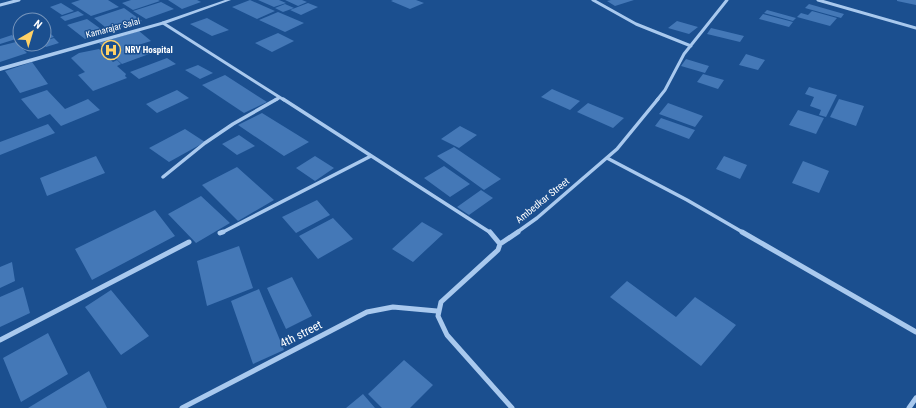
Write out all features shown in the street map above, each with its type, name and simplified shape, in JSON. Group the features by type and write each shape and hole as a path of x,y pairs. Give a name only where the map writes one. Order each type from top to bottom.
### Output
{"street":[{"path":"0,5 19,0"},
{"name":"Kamarajar Salai","path":"0,69 163,23 229,0"},
{"path":"593,0 636,24 691,46"},
{"name":"Ambedkar Street","path":"437,311 441,302 498,250 500,244 537,218 617,149 665,90 691,46 727,0"},
{"path":"818,0 916,28"},
{"path":"163,23 488,230 495,236 500,244"},
{"path":"163,177 233,124 279,98"},
{"path":"220,233 371,156"},
{"path":"607,158 687,200 916,332"},
{"path":"0,340 189,242"},
{"name":"4th street","path":"182,408 368,312 393,307 437,311"},
{"path":"437,311 440,323 448,335 512,408"},
{"path":"909,408 916,398"}],"building":[{"path":"80,0 108,0 119,7 91,16 71,3"},
{"path":"131,0 160,1 133,10 122,3"},
{"path":"168,0 197,0 201,2 182,9"},
{"path":"250,0 275,11 257,19 232,7"},
{"path":"258,0 279,0 286,3 274,7"},
{"path":"285,0 302,0 307,2 298,6"},
{"path":"416,0 424,3 410,9 391,1"},
{"path":"634,0 615,6 607,1"},
{"path":"916,0 916,5 897,1"},
{"path":"161,2 174,9 146,19 133,11"},
{"path":"61,3 74,11 62,15 50,7"},
{"path":"308,3 318,7 301,15 290,10"},
{"path":"285,4 294,8 283,12 275,8"},
{"path":"809,4 844,14 841,18 805,8"},
{"path":"124,8 142,21 110,31 94,18"},
{"path":"767,10 796,18 793,21 764,13"},
{"path":"78,11 84,15 65,21 60,17"},
{"path":"812,11 837,18 830,26 797,17 801,13 808,15"},
{"path":"278,12 304,23 285,32 259,20"},
{"path":"763,14 793,22 789,27 759,19"},
{"path":"207,18 229,30 212,36 190,24"},
{"path":"87,19 105,32 85,39 67,25"},
{"path":"677,21 698,27 689,34 668,28"},
{"path":"711,28 744,36 740,42 707,34"},
{"path":"139,31 151,41 135,46 149,54 122,64 99,43"},
{"path":"278,33 294,41 272,52 255,43"},
{"path":"12,35 12,40 0,44 0,39"},
{"path":"54,38 59,43 52,45 52,39"},
{"path":"12,43 12,52 27,53 0,62 0,46"},
{"path":"99,49 113,62 117,60 121,64 117,66 126,74 125,76 127,78 93,91 78,75 85,72 71,58 79,53"},
{"path":"746,54 765,60 758,70 739,65"},
{"path":"167,58 176,64 139,79 130,72"},
{"path":"686,59 709,66 705,73 681,66"},
{"path":"32,62 48,84 20,93 5,71"},
{"path":"198,65 213,73 200,79 185,70"},
{"path":"703,74 724,80 718,89 697,82"},
{"path":"225,75 267,102 244,113 202,85"},
{"path":"809,87 837,95 826,117 819,115 821,110 810,106 814,97 805,94"},
{"path":"552,89 580,101 570,110 541,97"},
{"path":"47,90 65,109 88,99 100,110 61,126 50,114 38,119 21,99"},
{"path":"177,90 189,98 157,113 146,104"},
{"path":"839,99 864,106 856,126 830,117"},
{"path":"588,103 624,118 613,128 577,112"},
{"path":"668,103 703,116 695,127 659,114"},
{"path":"798,110 824,118 816,134 789,125"},
{"path":"262,113 309,142 284,156 238,125"},
{"path":"661,118 695,130 689,139 655,126"},
{"path":"48,124 55,133 0,155 0,142"},
{"path":"460,126 477,135 459,148 441,139"},
{"path":"185,129 205,142 169,162 149,148"},
{"path":"239,135 255,146 237,155 222,144"},
{"path":"454,147 501,179 484,190 437,156"},
{"path":"96,156 105,173 47,196 40,178"},
{"path":"315,156 334,168 315,181 296,168"},
{"path":"724,156 747,165 740,179 716,169"},
{"path":"803,161 829,171 819,193 792,183"},
{"path":"444,166 470,184 450,197 424,178"},
{"path":"237,167 274,200 238,221 202,185"},
{"path":"481,190 493,198 469,215 457,207"},
{"path":"201,196 230,223 196,243 168,214"},
{"path":"317,200 330,215 296,233 282,217"},
{"path":"155,210 175,236 92,280 75,249"},
{"path":"333,218 353,239 318,259 299,236"},
{"path":"422,222 443,234 413,262 392,249"},
{"path":"239,246 253,288 207,306 197,261"},
{"path":"12,262 15,281 0,288 0,267"},
{"path":"292,277 312,316 286,329 267,288"},
{"path":"627,281 676,317 695,297 736,325 701,366 610,297"},
{"path":"23,287 30,313 0,327 0,297"},
{"path":"259,289 284,350 253,364 231,301"},
{"path":"111,290 149,336 121,355 85,307"},
{"path":"48,333 68,374 21,402 3,358"},
{"path":"404,360 433,385 410,408 382,408 368,394"},
{"path":"89,371 107,408 28,408"},
{"path":"363,394 375,408 346,408"}],"place":[{"name":"NRV Hospital","path":"111,50"}]}
